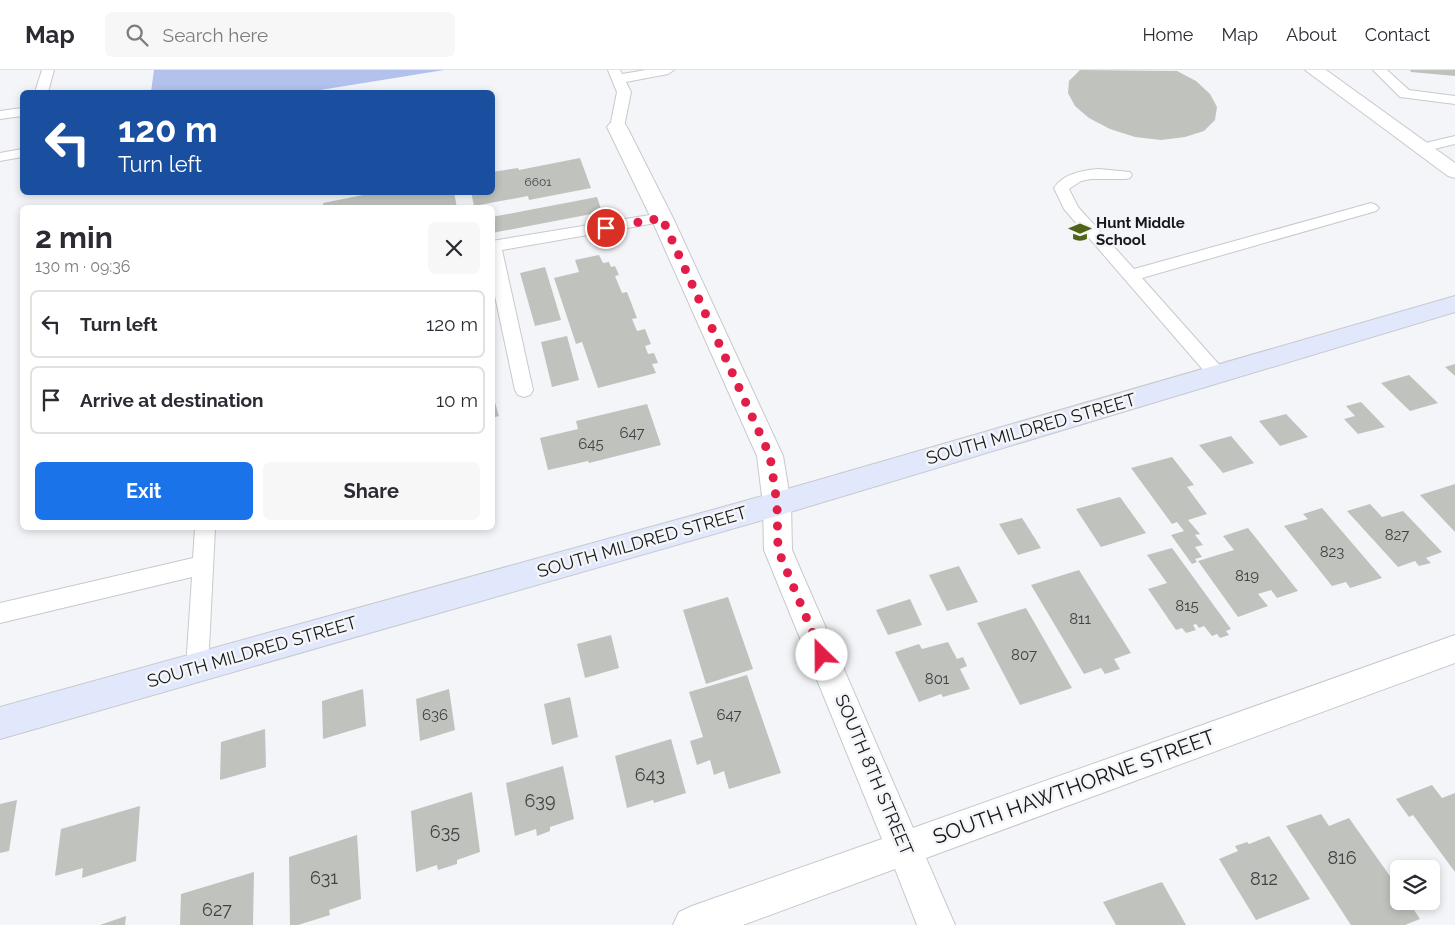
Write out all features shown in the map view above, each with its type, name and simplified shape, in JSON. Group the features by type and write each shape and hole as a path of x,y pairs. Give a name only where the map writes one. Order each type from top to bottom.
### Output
{"main road":[{"name":"SOUTH MILDRED STREET","path":"0,723 777,504 1455,304"}],"street":[{"path":"1314,70 1455,172"},
{"name":"SOUTH 8TH STREET","path":"618,127 662,218 770,456 777,504 778,550 936,925"},
{"name":"SOUTH HAWTHORNE STREET","path":"692,925 1455,649"}],"lane":[{"path":"43,90 48,70"},
{"path":"618,127 624,92 616,75 668,70"},
{"path":"1379,70 1405,94 1455,100"},
{"path":"0,115 20,112"},
{"path":"1422,148 1455,140"},
{"path":"0,156 20,153"},
{"path":"1125,174 1090,173 1070,180 1061,188 1072,209 1217,374"},
{"path":"1130,276 1370,208"},
{"path":"495,246 662,218"},
{"path":"495,255 524,390"},
{"path":"197,668 205,530"},
{"path":"0,613 202,564"}],"shaded area":[{"path":"154,70 444,70 320,90 151,90"}],"building":[{"path":"1080,70 1177,71 1196,81 1210,94 1217,107 1215,120 1204,131 1185,137 1161,140 1135,137 1110,129 1089,118 1075,106 1068,93 1069,81"},
{"path":"1410,70 1455,70 1455,76 1411,72"},
{"path":"580,158 591,188 529,200 528,196 474,205 472,195 495,195 495,172 518,168 519,170"},
{"path":"363,195 455,195 456,205 323,205 323,203"},
{"path":"597,197 602,212 495,232 495,216"},
{"path":"599,255 603,263 609,262 611,267 615,266 619,275 615,276 622,293 627,292 637,318 632,319 637,331 645,329 651,344 645,346 648,354 654,353 658,363 652,364 656,373 598,388 582,342 576,344 554,278 579,272 575,260"},
{"path":"545,267 561,320 535,326 520,273"},
{"path":"567,336 579,380 552,387 541,342"},
{"path":"1455,364 1455,376 1445,367"},
{"path":"1409,375 1438,403 1410,411 1381,383"},
{"path":"495,402 499,416 495,417"},
{"path":"1361,402 1385,427 1358,434 1344,419 1355,416 1346,406"},
{"path":"647,404 661,445 589,463 588,461 548,470 540,438 578,429 576,421"},
{"path":"1286,414 1308,437 1280,446 1259,421"},
{"path":"1231,436 1254,463 1223,473 1199,445"},
{"path":"1172,457 1194,485 1187,487 1207,514 1188,520 1200,534 1195,535 1203,545 1195,547 1202,557 1195,559 1197,562 1192,564 1171,535 1184,531 1177,522 1172,524 1131,468"},
{"path":"1455,484 1455,532 1420,495"},
{"path":"1120,497 1146,533 1101,547 1076,509"},
{"path":"1370,504 1382,517 1403,511 1442,552 1426,558 1431,563 1419,566 1415,561 1398,567 1347,511"},
{"path":"1322,508 1382,578 1350,588 1346,582 1332,586 1284,526 1308,519 1303,514"},
{"path":"1022,518 1041,548 1018,555 999,524"},
{"path":"1248,528 1298,591 1277,598 1271,590 1258,594 1268,606 1238,617 1198,561 1234,550 1223,536"},
{"path":"1172,548 1231,629 1226,631 1229,635 1220,638 1217,634 1212,636 1204,626 1199,628 1196,624 1193,625 1196,630 1186,633 1182,628 1176,630 1148,589 1167,583 1147,555"},
{"path":"959,566 978,602 947,611 929,575"},
{"path":"1079,570 1131,653 1114,659 1120,669 1105,674 1101,668 1084,674 1031,585"},
{"path":"728,597 753,669 706,684 683,610"},
{"path":"910,599 922,625 888,635 876,610"},
{"path":"1026,608 1072,688 1020,705 977,623"},
{"path":"611,635 619,668 585,678 577,644"},
{"path":"948,642 957,659 963,657 967,666 960,669 970,689 943,697 941,694 919,702 895,652 919,644 922,649"},
{"path":"747,675 781,773 729,789 724,771 714,775 710,760 697,765 690,741 703,737 689,692"},
{"path":"363,689 366,726 323,739 322,701"},
{"path":"449,689 455,730 420,741 416,699"},
{"path":"570,697 578,737 552,745 544,704"},
{"path":"265,729 266,767 220,780 221,742"},
{"path":"671,739 686,793 654,803 653,800 627,808 615,756"},
{"path":"563,766 574,819 550,827 550,831 537,836 536,829 515,836 506,783"},
{"path":"1432,785 1442,798 1455,793 1455,872 1413,815 1409,817 1396,799"},
{"path":"472,792 480,852 457,860 457,864 438,870 437,865 416,872 411,811"},
{"path":"17,800 9,851 0,853 0,804"},
{"path":"140,806 136,861 82,878 83,868 55,876 61,829"},
{"path":"1321,814 1329,826 1349,818 1390,876 1390,910 1414,910 1420,919 1405,925 1351,925 1286,826"},
{"path":"357,835 361,899 329,910 330,915 298,925 290,925 289,857"},
{"path":"1269,836 1310,899 1256,920 1219,859 1238,851 1235,846 1247,842 1249,844"},
{"path":"254,872 253,925 180,925 181,894"},
{"path":"1162,882 1186,925 1116,925 1103,902"},
{"path":"126,916 125,925 100,925"}],"place":[{"name":"Hunt Middle School","path":"1080,232"}],"route":[{"path":"606,228 662,218 770,456 777,504 778,550 822,655"}]}
